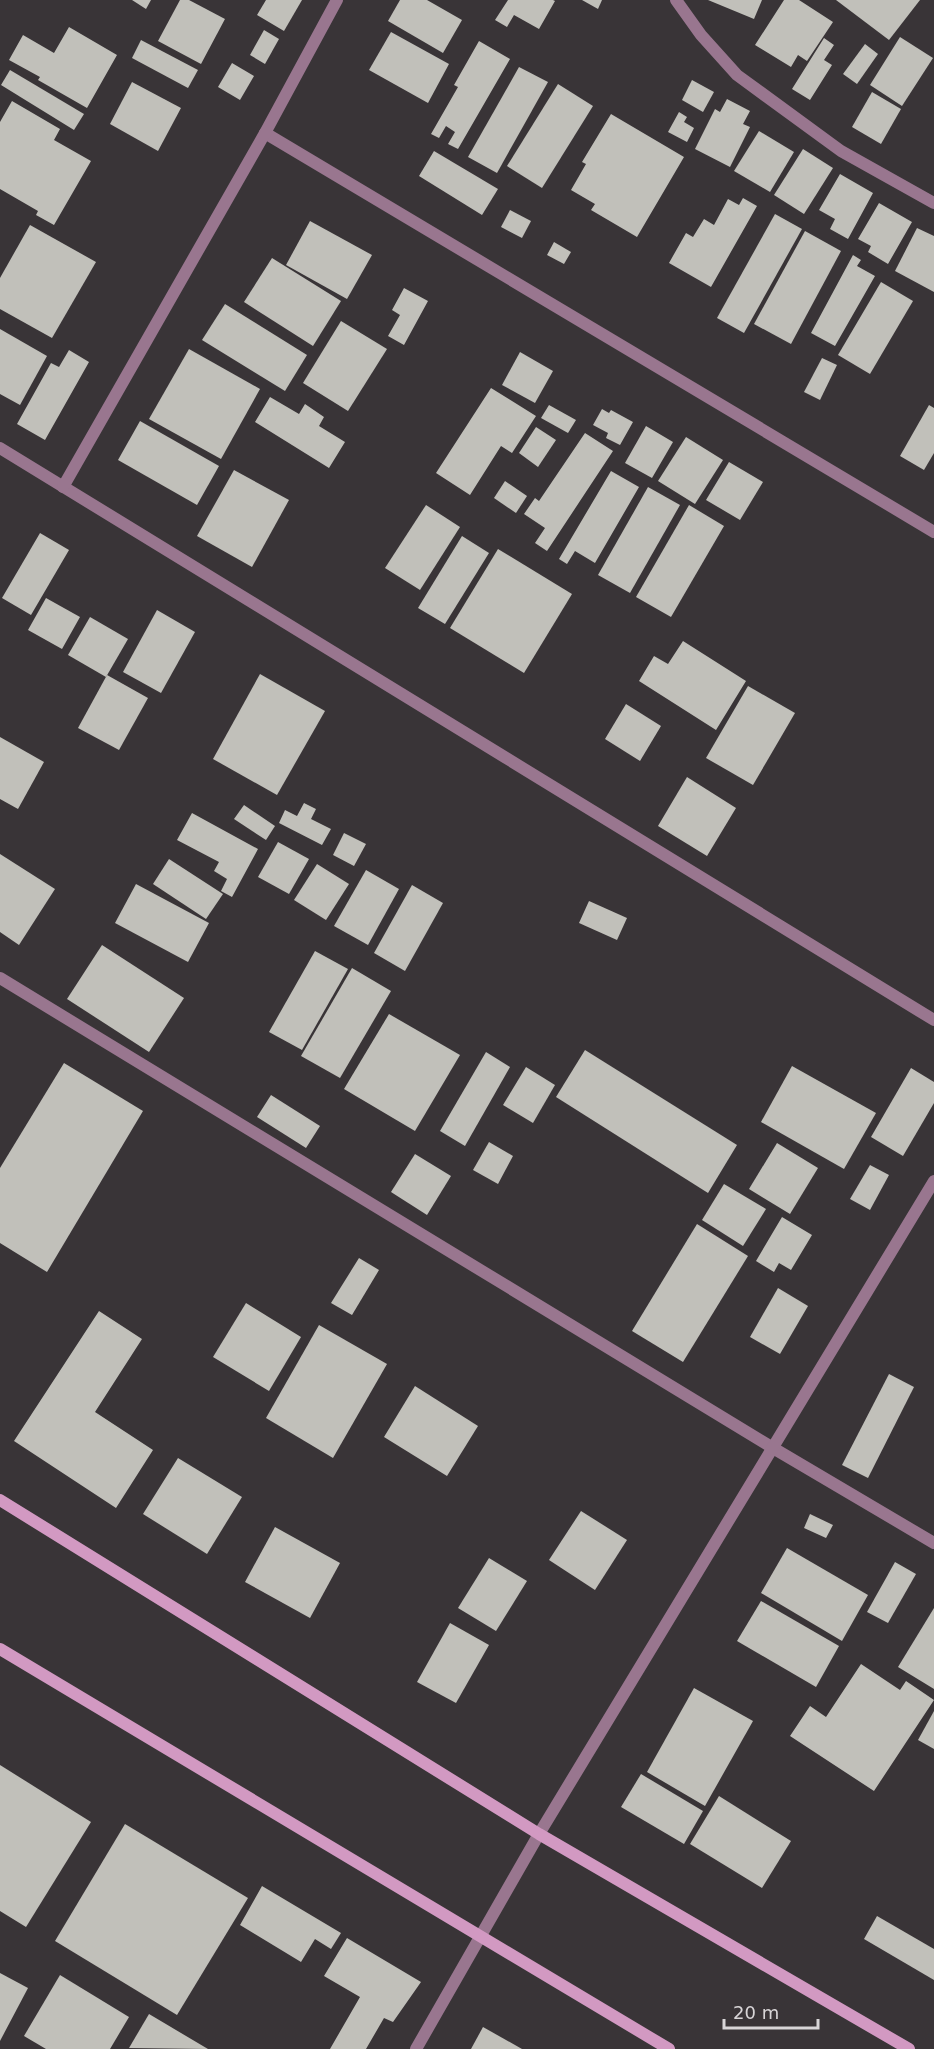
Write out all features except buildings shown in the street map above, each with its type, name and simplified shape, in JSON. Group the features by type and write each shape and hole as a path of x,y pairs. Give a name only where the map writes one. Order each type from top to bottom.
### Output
{"main road":[{"path":"0,1500 539,1834 909,2049"},
{"path":"0,1648 669,2049"}],"street":[{"path":"63,487 265,133 337,0"},
{"path":"676,0 701,35 737,75 841,151 934,202"},
{"path":"265,133 934,532"},
{"path":"0,448 934,1020"},
{"path":"0,978 773,1448 934,1543"},
{"path":"416,2049 539,1834 934,1181"}]}
